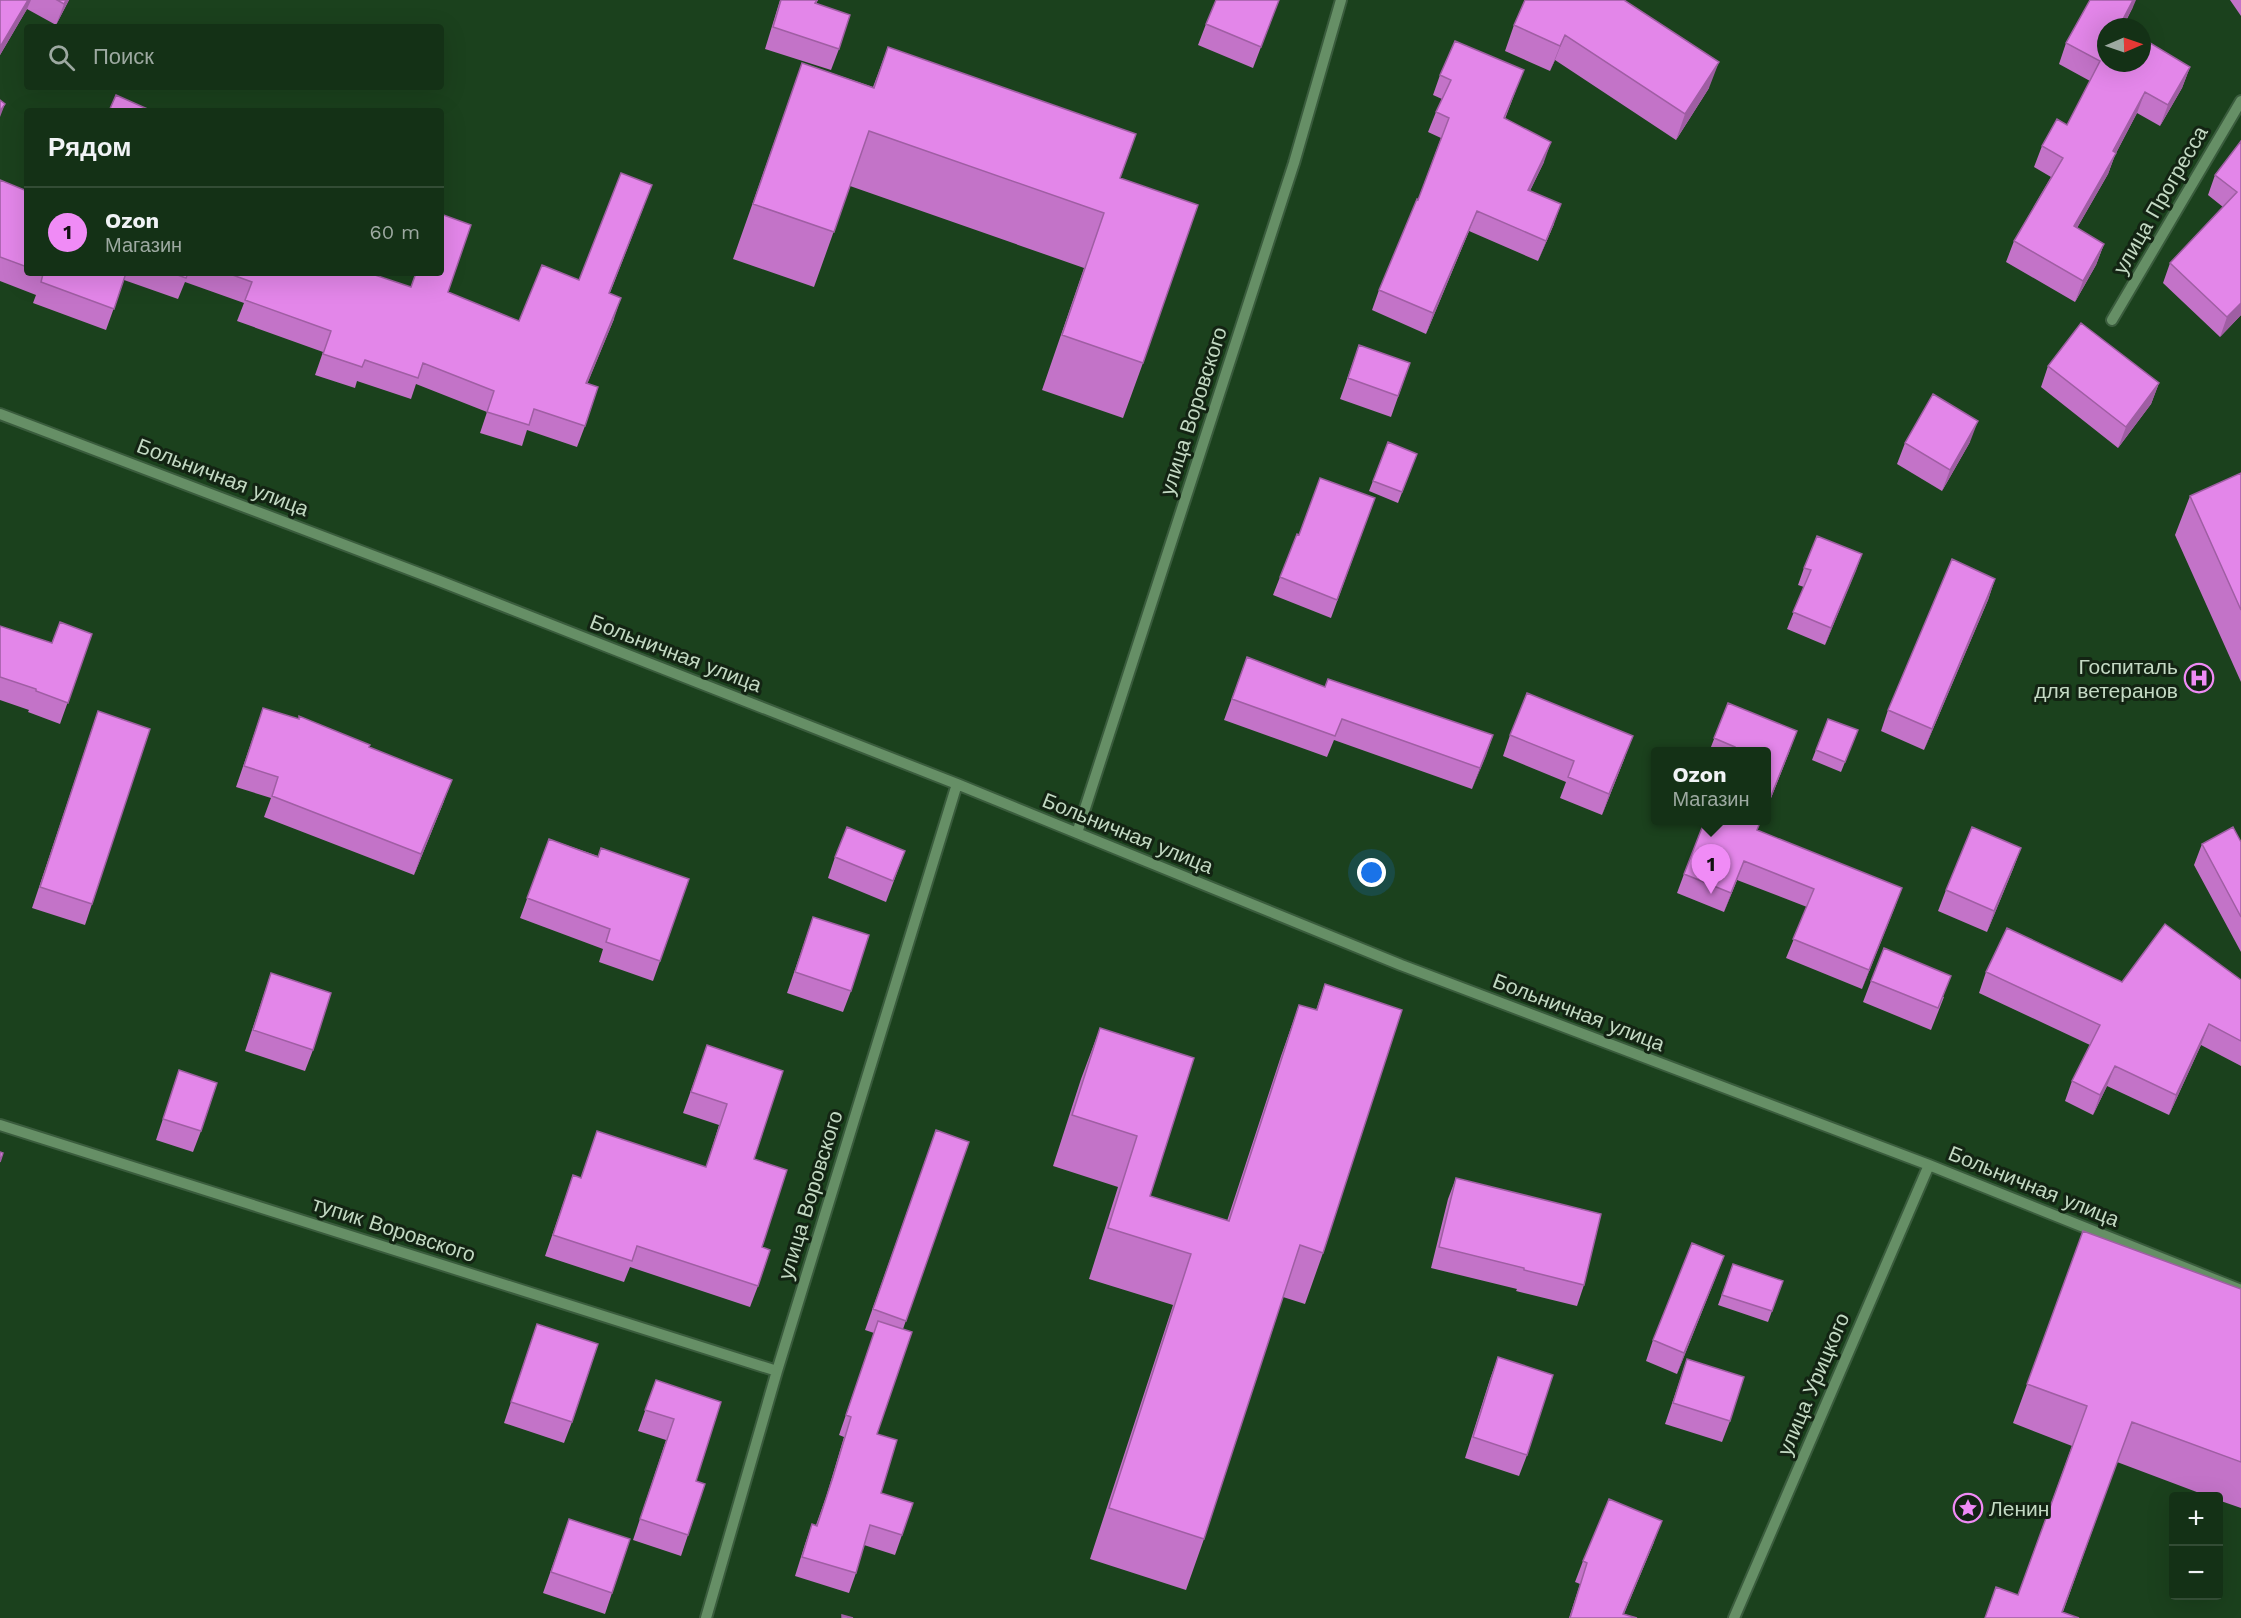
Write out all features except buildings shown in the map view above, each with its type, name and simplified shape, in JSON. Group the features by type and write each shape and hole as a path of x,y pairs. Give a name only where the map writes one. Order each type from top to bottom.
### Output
{"street":[{"name":"улица Воровского","path":"1077,833 1290,174 1341,0"},
{"name":"улица Прогресса","path":"2112,320 2241,100"},
{"name":"Больничная улица","path":"0,414 437,580 957,784 1401,965 1929,1165 2241,1290"},
{"name":"улица Воровского","path":"706,1618 777,1371 957,784"},
{"name":"тупик Воровского","path":"0,1125 777,1371"},
{"name":"улица Урицкого","path":"1734,1618 1929,1165"}],"place":[{"name":"Госпиталь для ветеранов","path":"2199,678"},
{"name":"Ozon","path":"1711,894"},
{"name":"Ленин","path":"1968,1508"}]}
